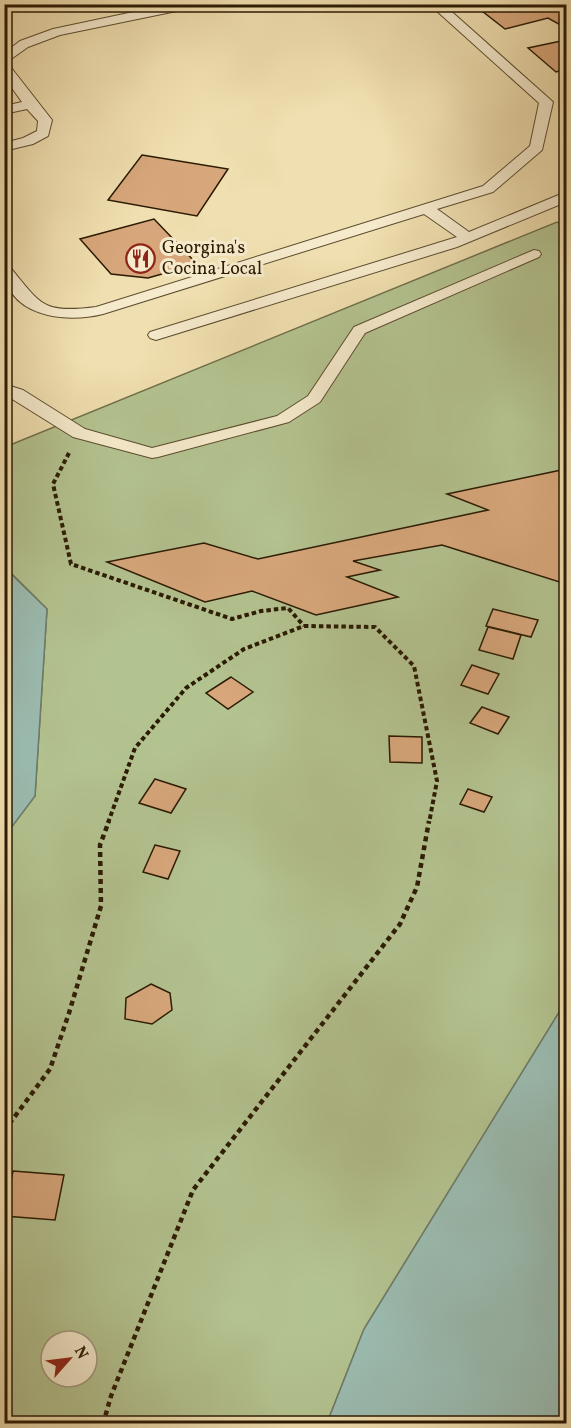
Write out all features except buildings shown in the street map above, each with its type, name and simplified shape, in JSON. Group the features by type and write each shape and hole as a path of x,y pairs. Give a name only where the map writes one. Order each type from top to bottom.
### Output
{"lane":[{"path":"4,60 24,44 57,32 191,4"},
{"path":"4,269 32,303 55,312 79,314 98,311 488,189 537,147 546,102 435,4"},
{"path":"4,68 24,92 30,104 45,120 44,133 28,141 4,147"},
{"path":"4,110 30,104"},
{"path":"156,335 467,237 567,197"},
{"path":"426,208 467,237"},
{"path":"4,389 17,393 79,433 152,453 282,419 314,399 359,330 534,254"}],"path":[{"path":"79,433 53,484 71,564 232,619 261,611 288,608 304,626"},
{"path":"4,1131 50,1069 101,906 100,845 135,748 186,688 244,649 304,626 375,627 414,666 437,781 417,886 400,924 193,1190 111,1396 103,1424"}],"green space":[{"path":"557,222 566,228 566,1001 364,1329 327,1423 5,1423 4,836 35,796 47,609 5,567 5,447"}],"water":[{"path":"4,567 47,609 35,796 5,836"},
{"path":"566,1001 566,1423 327,1423 364,1329"}],"place":[{"name":"Georgina's Cocina Local","path":"141,258"}]}
